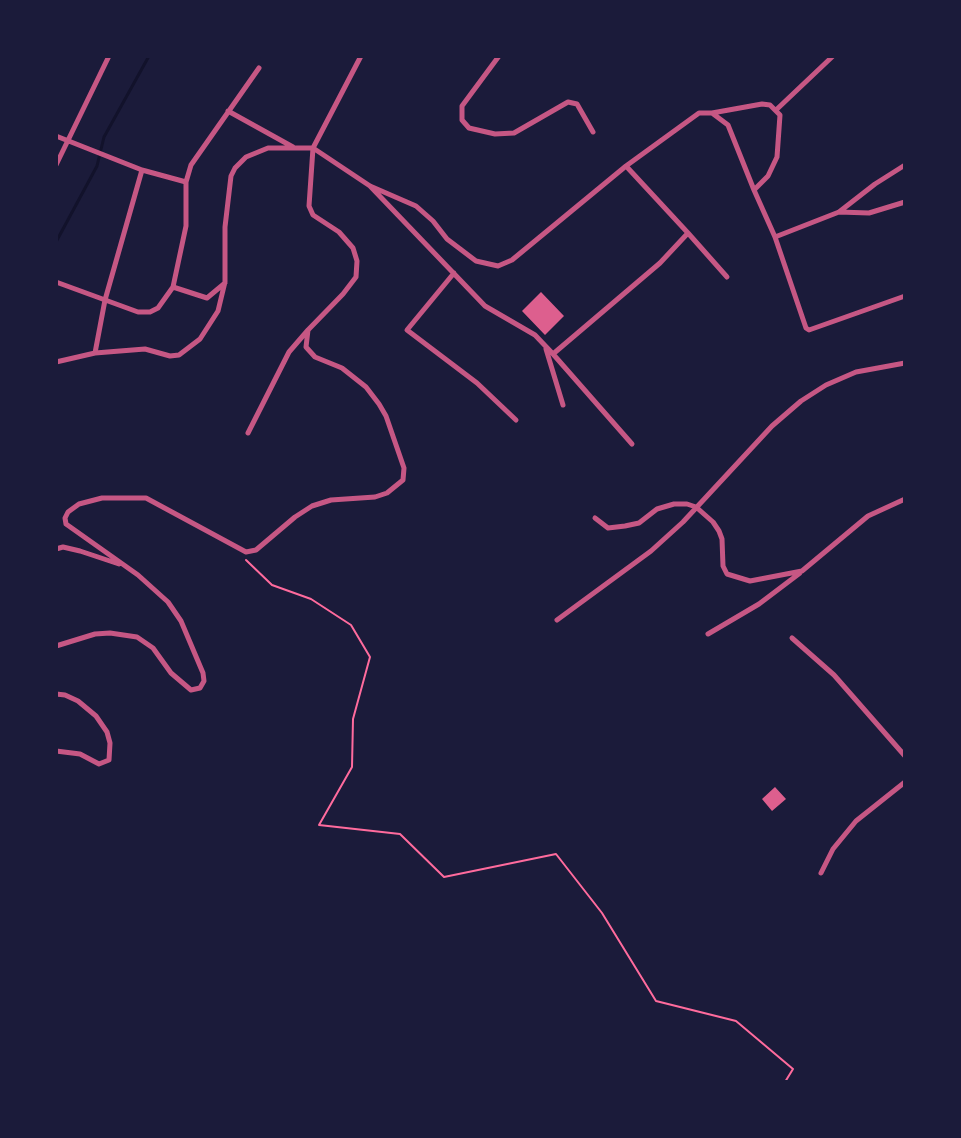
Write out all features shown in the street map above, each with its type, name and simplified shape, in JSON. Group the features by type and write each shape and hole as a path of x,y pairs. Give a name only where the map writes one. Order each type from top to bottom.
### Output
{"street":[{"path":"56,165 110,56"},
{"path":"248,433 289,352 356,276 357,261 352,248 338,232 313,215 309,206 313,148 361,56"},
{"path":"500,56 462,106 462,120 470,128 495,134 514,133 556,108 573,102 577,104 593,132"},
{"path":"776,110 833,56"},
{"path":"56,282 138,312 150,312 158,308 173,287 188,216 186,182 191,165 259,68"},
{"path":"56,362 95,352 145,349 170,356 179,355 200,339 218,311 226,282 225,227 231,176 235,168 246,157 268,148 313,148 370,186 416,206 429,217 447,239 476,261 498,266 512,260 626,166 699,113 762,104 776,110 781,121 777,157 768,176 754,190"},
{"path":"228,111 295,148"},
{"path":"712,112 728,125 775,237 807,329 905,296"},
{"path":"56,136 142,170 186,182"},
{"path":"775,237 839,212 875,184 905,165"},
{"path":"626,166 727,277"},
{"path":"95,352 105,300 142,170"},
{"path":"370,186 485,306 535,335 632,444"},
{"path":"839,212 869,213 905,202"},
{"path":"553,354 660,263 688,233"},
{"path":"454,273 407,330 477,383 516,420"},
{"path":"173,287 206,298 226,282"},
{"path":"56,646 95,634 110,633 137,638 153,648 171,673 191,690 200,688 204,681 204,673 181,620 168,602 124,566 66,524 64,518 68,512 79,504 102,498 146,498 235,548 246,552 256,550 295,517 312,506 331,500 375,497 403,480 404,468 386,416 379,404 366,386 342,368 315,357 306,347 308,330"},
{"path":"545,346 563,405"},
{"path":"557,620 651,551 696,507 772,426 801,401 826,385 856,372 905,363"},
{"path":"708,634 759,604 868,516 904,501"},
{"path":"595,518 608,528 625,526 639,523 657,509 674,504 688,504 696,507 713,522 719,531 722,538 723,566 733,578 750,581 802,571"},
{"path":"56,548 63,547 80,551 124,566"},
{"path":"792,638 834,675 905,756"},
{"path":"56,694 65,695 78,701 96,716 108,737 109,760 98,764 80,754 56,751"},
{"path":"821,873 832,849 856,821 905,782"}],"path":[{"path":"235,548 272,586 311,599 351,625 370,656 353,719 352,767 320,825 400,834 444,877 556,854 602,913 656,1000 736,1021 793,1069 785,1082"}],"building":[{"path":"541,292 564,316 545,335 522,311"},
{"path":"775,787 786,799 772,811 762,799"}],"waterway":[{"path":"56,242 97,166 104,137 149,56"}]}
